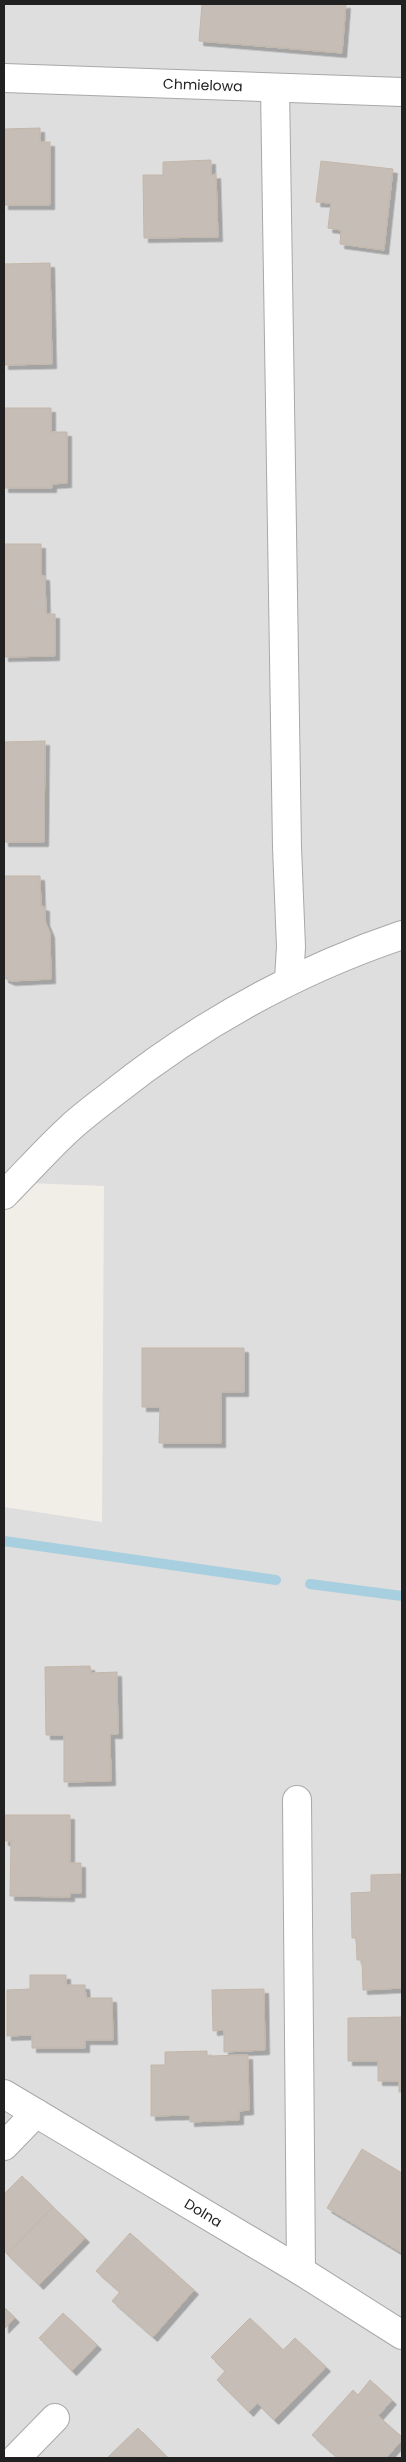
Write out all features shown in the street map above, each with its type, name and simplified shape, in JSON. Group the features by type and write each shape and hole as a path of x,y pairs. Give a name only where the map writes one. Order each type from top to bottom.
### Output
{"street":[{"name":"Chmielowa","path":"4,78 402,92"},
{"path":"275,88 287,837 292,947 289,980"},
{"path":"4,1195 71,1127 143,1069 216,1020 289,980 356,950 402,935"},
{"path":"297,1800 301,2271"},
{"name":"Dolna","path":"4,2094 301,2271 402,2335"},
{"path":"4,2146 36,2113"},
{"path":"16,2458 54,2418"}],"shaded area":[{"path":"4,4 402,4 402,2458 4,2458 4,1507 102,1522 104,1186 4,1182"}],"building":[{"path":"202,4 346,4 342,53 199,41"},
{"path":"40,128 40,142 50,142 50,205 4,205 4,129"},
{"path":"211,160 211,175 216,174 218,237 144,238 143,175 163,175 163,162"},
{"path":"321,161 393,169 384,250 340,244 341,230 328,228 331,203 316,202"},
{"path":"50,263 52,364 4,365 4,264"},
{"path":"4,408 51,408 51,432 67,432 67,483 52,484 52,488 4,488"},
{"path":"4,544 41,544 41,576 45,576 46,614 55,614 55,656 4,657"},
{"path":"45,741 44,842 4,842 4,742"},
{"path":"4,876 40,876 41,906 45,907 45,921 50,933 51,979 11,981 4,978"},
{"path":"142,1348 244,1348 244,1392 221,1392 221,1443 159,1443 160,1407 142,1407"},
{"path":"90,1666 91,1673 117,1672 118,1734 110,1734 111,1781 64,1782 64,1735 46,1735 45,1667"},
{"path":"4,1815 70,1815 70,1863 81,1863 81,1893 70,1893 70,1897 10,1896 11,1841 4,1841"},
{"path":"402,1874 402,1988 363,1990 362,1960 357,1960 356,1938 352,1938 351,1893 371,1892 371,1875"},
{"path":"30,1975 66,1975 66,1985 85,1985 86,1998 112,1998 113,2040 85,2040 85,2048 32,2048 32,2035 7,2036 7,1990 30,1989"},
{"path":"264,1989 265,2050 224,2052 224,2030 213,2031 212,1990"},
{"path":"402,2017 402,2092 399,2092 399,2081 378,2081 378,2061 348,2061 348,2018"},
{"path":"207,2051 207,2056 248,2055 249,2110 239,2111 239,2120 190,2122 190,2115 151,2116 151,2065 165,2065 165,2052"},
{"path":"362,2149 402,2173 402,2253 327,2208"},
{"path":"22,2176 53,2207 7,2254 4,2250 4,2194"},
{"path":"53,2207 85,2238 39,2285 7,2254"},
{"path":"130,2233 194,2290 153,2337 112,2301 120,2292 96,2271"},
{"path":"4,2307 15,2318 4,2329"},
{"path":"63,2313 97,2345 72,2371 39,2338"},
{"path":"250,2318 283,2350 295,2338 326,2367 274,2420 257,2403 249,2412 217,2380 225,2371 211,2357"},
{"path":"370,2380 392,2400 378,2416 402,2437 402,2440 386,2458 338,2458 312,2435 353,2390 358,2395"},
{"path":"138,2428 168,2458 108,2457"}],"waterway":[{"path":"4,1541 276,1580"},
{"path":"310,1584 402,1596"}]}
